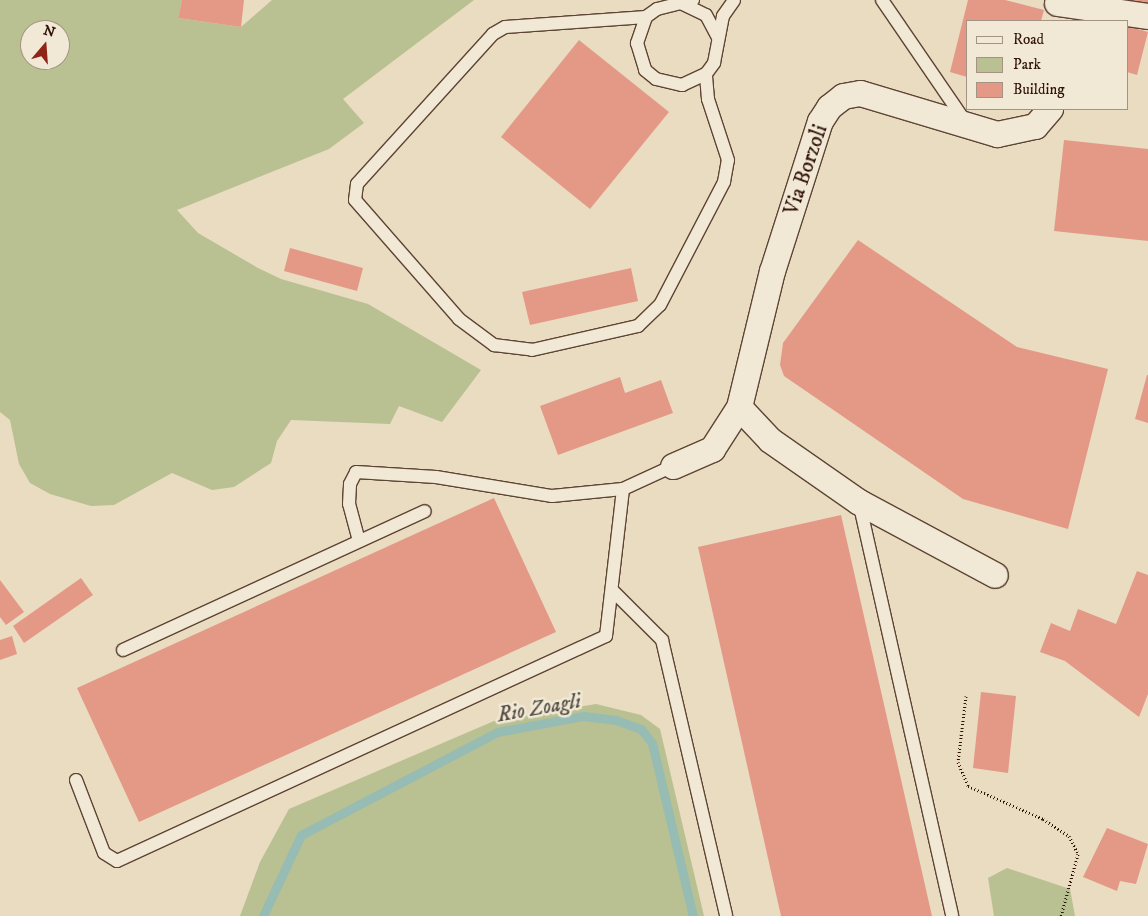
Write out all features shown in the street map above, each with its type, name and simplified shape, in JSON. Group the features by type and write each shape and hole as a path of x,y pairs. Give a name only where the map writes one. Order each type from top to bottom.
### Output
{"street":[{"path":"1059,8 1148,16"},
{"name":"Via Borzoli","path":"673,466 712,449 739,407 772,271 820,121 830,107 843,96 860,94 997,134 1017,132 1035,126 1049,110"},
{"path":"739,407 770,440 859,502 995,575"}],"lane":[{"path":"718,38 706,15 688,2 657,9 646,18 636,43 645,70 669,84 682,85 706,74 714,63 718,38 734,0"},
{"path":"882,0 933,81 969,127"},
{"path":"646,18 519,22 504,27 493,34 357,184 355,200 477,336 494,345 532,350 638,326 650,317 724,182 728,160 708,99 706,74"},
{"path":"359,541 349,504 350,484 356,472 436,477 552,496 623,489 673,466"},
{"path":"76,780 104,853 117,861 606,636 614,592 623,489"},
{"path":"859,502 952,916"},
{"path":"123,650 426,511"},
{"path":"614,592 662,640 726,916"}],"path":[{"path":"966,696 958,762 968,786 1043,819 1069,836 1078,854 1061,916"}],"green space":[{"path":"0,0 182,0 178,18 241,27 272,0 474,0 343,99 364,123 329,149 177,210 198,233 258,268 281,279 368,304 481,370 442,422 399,406 390,424 291,420 277,441 271,463 234,487 212,490 172,473 114,505 91,506 50,494 30,483 19,464 10,420 0,412"},
{"path":"596,704 641,715 660,729 704,916 240,916 260,862 289,809 494,721"},
{"path":"1007,868 1070,889 1075,916 994,916 988,878"}],"building":[{"path":"182,0 244,0 241,27 178,18"},
{"path":"968,0 1005,0 1044,10 1041,20 966,20 966,77 950,72"},
{"path":"1120,0 1148,0 1148,4"},
{"path":"1128,26 1148,32 1137,75 1128,72"},
{"path":"579,40 669,112 590,209 501,137"},
{"path":"1064,140 1148,149 1148,241 1054,231"},
{"path":"858,240 1017,347 1108,369 1068,529 963,499 784,376 780,365 783,343"},
{"path":"290,248 363,268 357,291 284,271"},
{"path":"631,268 638,301 530,325 522,292"},
{"path":"1148,375 1148,423 1135,419"},
{"path":"620,377 625,393 661,380 673,413 558,455 540,406"},
{"path":"494,498 556,632 139,822 77,688"},
{"path":"841,515 932,916 781,916 698,547"},
{"path":"1137,571 1148,575 1148,694 1139,717 1065,661 1040,652 1051,623 1070,631 1078,609 1116,624"},
{"path":"81,578 93,595 24,643 13,626"},
{"path":"0,580 24,612 6,625 0,617"},
{"path":"12,636 17,654 0,660 0,640"},
{"path":"981,692 1016,696 1008,773 973,768"},
{"path":"1107,828 1148,844 1136,884 1120,881 1117,891 1083,877"}],"waterway":[{"name":"Rio Zoagli","path":"263,916 301,835 497,732 583,716 616,720 641,729 652,743 693,916"}]}
